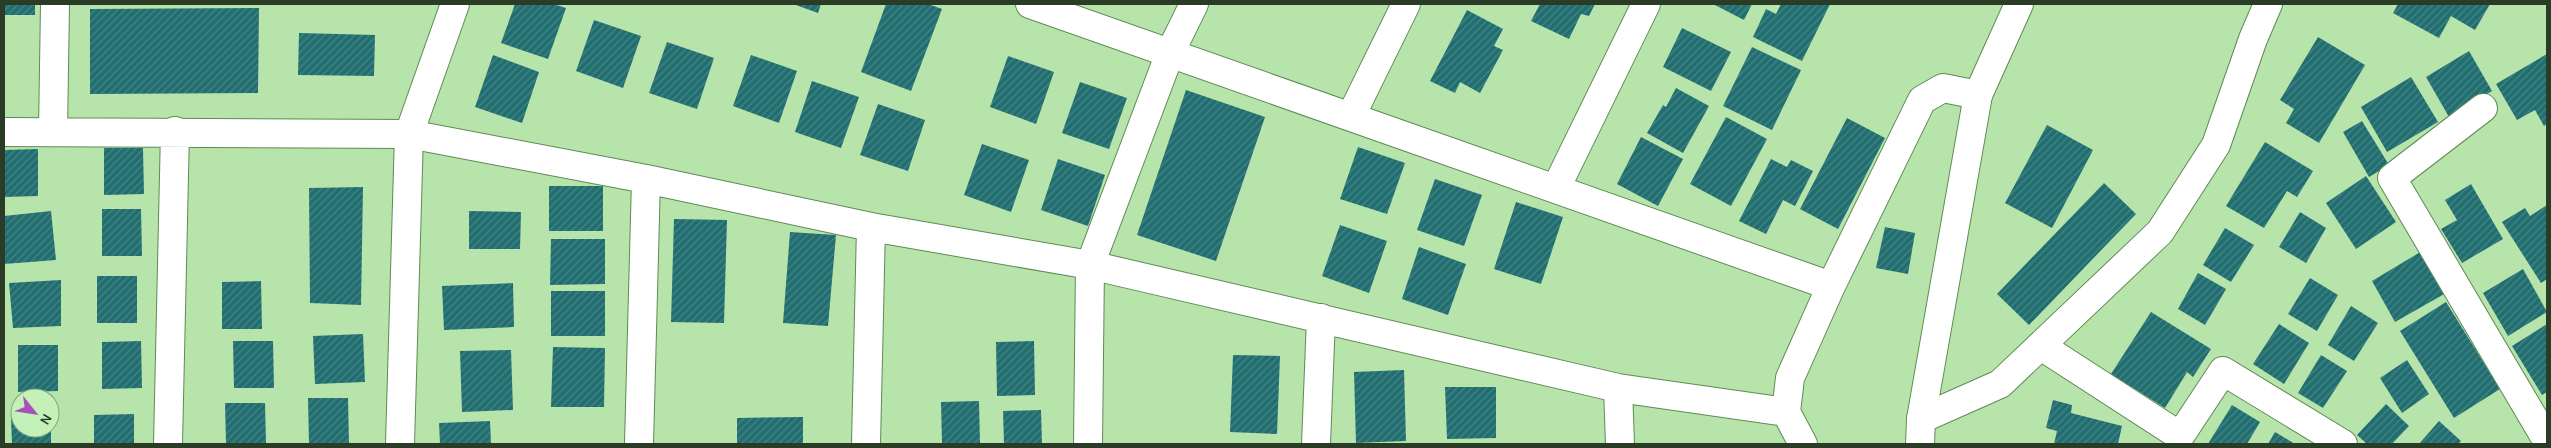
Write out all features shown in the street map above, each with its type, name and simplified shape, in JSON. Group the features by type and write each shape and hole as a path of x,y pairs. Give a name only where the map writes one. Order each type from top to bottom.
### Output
{"street":[{"path":"53,132 55,4"},
{"path":"400,444 409,134 455,4"},
{"path":"1030,4 1831,286"},
{"path":"1088,444 1090,265 1170,53 1194,4"},
{"path":"1351,116 1406,4"},
{"path":"1556,188 1646,4"},
{"path":"1921,432 1978,95 2019,4"},
{"path":"1921,432 2000,384 2160,232 2216,145 2252,39 2268,4"},
{"path":"1803,444 1786,412 1790,378 1831,286 1922,100 1943,88 1978,95"},
{"path":"2484,108 2392,178 2545,440"},
{"path":"168,444 175,131"},
{"path":"4,132 175,131 409,134 646,179 872,227 1090,265 1618,388 1786,412"},
{"path":"639,444 646,179"},
{"path":"866,444 872,227"},
{"path":"1316,444 1321,318"},
{"path":"2041,346 2180,436 2223,371 2342,444"},
{"path":"1618,388 1620,444"}],"building":[{"path":"4,4 35,4 35,15 4,15"},
{"path":"515,4 553,4 566,8 548,59 501,43"},
{"path":"793,4 821,4 818,13"},
{"path":"886,4 928,4 942,9 911,91 861,72"},
{"path":"1540,4 1595,4 1589,16 1581,14 1569,39 1531,21"},
{"path":"1713,4 1752,4 1744,20"},
{"path":"1781,4 1830,4 1802,61 1753,37 1766,9 1776,14"},
{"path":"2398,4 2490,4 2475,30 2451,16 2439,38 2393,13"},
{"path":"259,8 258,93 90,94 90,9"},
{"path":"1467,10 1503,29 1494,46 1503,50 1480,93 1460,82 1455,93 1430,81"},
{"path":"594,20 641,36 623,88 576,71"},
{"path":"1682,28 1731,52 1711,91 1663,67"},
{"path":"299,33 375,35 374,76 298,75"},
{"path":"2318,37 2365,65 2319,143 2286,123 2294,109 2280,100"},
{"path":"667,42 714,58 697,109 649,93"},
{"path":"1752,47 1801,70 1772,130 1723,106"},
{"path":"2469,51 2492,91 2449,117 2426,77"},
{"path":"2547,54 2547,124 2544,126 2535,110 2517,120 2496,84"},
{"path":"493,55 539,72 522,123 475,107"},
{"path":"751,55 797,71 779,123 733,106"},
{"path":"1008,56 1054,72 1036,124 990,107"},
{"path":"2411,77 2438,122 2387,152 2361,107"},
{"path":"812,81 859,97 841,148 795,132"},
{"path":"1080,82 1127,98 1109,149 1062,133"},
{"path":"1676,88 1709,106 1683,153 1647,133 1663,105 1666,107"},
{"path":"1186,90 1265,117 1216,261 1137,235"},
{"path":"878,104 925,120 908,171 860,155"},
{"path":"1726,117 1767,139 1731,206 1690,184"},
{"path":"1847,118 1885,138 1838,229 1800,209"},
{"path":"2362,121 2389,165 2369,177 2343,132"},
{"path":"2047,125 2093,150 2052,228 2005,203"},
{"path":"1641,137 1683,159 1658,206 1617,184"},
{"path":"2265,142 2313,171 2297,197 2287,191 2264,228 2226,206"},
{"path":"982,144 1029,160 1011,212 964,195"},
{"path":"1358,147 1405,163 1387,214 1340,199"},
{"path":"104,148 143,148 144,194 104,195"},
{"path":"38,149 38,196 4,197 4,150"},
{"path":"1058,159 1105,175 1088,226 1041,210"},
{"path":"1771,159 1787,167 1791,160 1813,171 1795,206 1783,200 1766,234 1739,221"},
{"path":"2366,176 2396,222 2356,249 2326,203"},
{"path":"1435,179 1482,195 1464,246 1417,230"},
{"path":"2104,183 2136,214 2029,325 1997,294"},
{"path":"2471,184 2503,239 2462,263 2441,229 2457,220 2445,200"},
{"path":"549,186 603,186 603,231 549,231"},
{"path":"363,187 361,305 310,303 309,188"},
{"path":"1516,202 1563,217 1541,284 1494,269"},
{"path":"2547,205 2547,279 2541,283 2502,222 2525,208 2530,216"},
{"path":"102,209 141,209 142,256 102,256"},
{"path":"51,211 56,260 4,264 4,216"},
{"path":"469,211 521,212 520,249 469,249"},
{"path":"2300,212 2326,228 2306,263 2279,247"},
{"path":"674,219 727,220 724,323 671,322"},
{"path":"1340,225 1387,241 1369,293 1322,276"},
{"path":"1885,227 1915,233 1908,274 1876,268"},
{"path":"2225,228 2254,245 2231,282 2203,265"},
{"path":"790,232 836,235 828,326 783,323"},
{"path":"551,239 605,239 605,284 550,285"},
{"path":"1419,247 1466,264 1448,315 1402,299"},
{"path":"2422,251 2446,293 2395,322 2372,281"},
{"path":"2523,269 2547,312 2508,336 2483,293"},
{"path":"2198,273 2226,289 2205,325 2178,309"},
{"path":"97,276 137,276 137,323 97,323"},
{"path":"2310,278 2338,295 2317,331 2288,314"},
{"path":"61,280 61,326 13,328 9,283"},
{"path":"261,281 262,329 222,329 222,282"},
{"path":"513,283 514,327 444,330 442,286"},
{"path":"551,291 605,291 605,336 551,336"},
{"path":"2446,302 2500,389 2454,418 2400,331"},
{"path":"2351,306 2378,323 2354,361 2328,345"},
{"path":"2151,312 2211,349 2193,377 2187,372 2165,408 2111,374"},
{"path":"2279,324 2309,343 2284,384 2253,364"},
{"path":"2547,324 2547,392 2542,395 2512,346"},
{"path":"363,334 365,382 315,384 313,336"},
{"path":"141,341 142,388 102,389 102,342"},
{"path":"233,341 273,341 274,388 234,388"},
{"path":"1034,341 1035,395 997,396 996,342"},
{"path":"18,345 58,345 58,388 18,388"},
{"path":"553,347 605,348 604,407 551,407"},
{"path":"511,350 513,410 462,412 460,351"},
{"path":"1233,355 1280,356 1277,434 1230,432"},
{"path":"2321,355 2347,371 2323,408 2298,393"},
{"path":"2407,360 2429,394 2402,413 2380,378"},
{"path":"1404,370 1406,441 1356,443 1354,372"},
{"path":"1445,387 1496,387 1496,438 1447,439"},
{"path":"308,398 348,398 349,444 309,444"},
{"path":"2053,400 2072,405 2071,413 2122,426 2118,444 2054,444 2057,431 2046,428"},
{"path":"979,401 980,444 942,444 941,402"},
{"path":"225,403 265,403 266,444 226,444"},
{"path":"2386,404 2409,426 2392,444 2367,444 2357,435"},
{"path":"2232,405 2260,422 2247,444 2208,444"},
{"path":"1041,410 1042,444 1004,444 1003,411"},
{"path":"134,414 134,444 94,444 94,415"},
{"path":"803,417 803,444 737,444 737,418"},
{"path":"490,421 491,444 440,444 439,423"},
{"path":"2439,421 2461,441 2458,444 2419,444"},
{"path":"2275,432 2295,444 2268,444"},
{"path":"12,438 51,438 51,444 12,444"}]}
